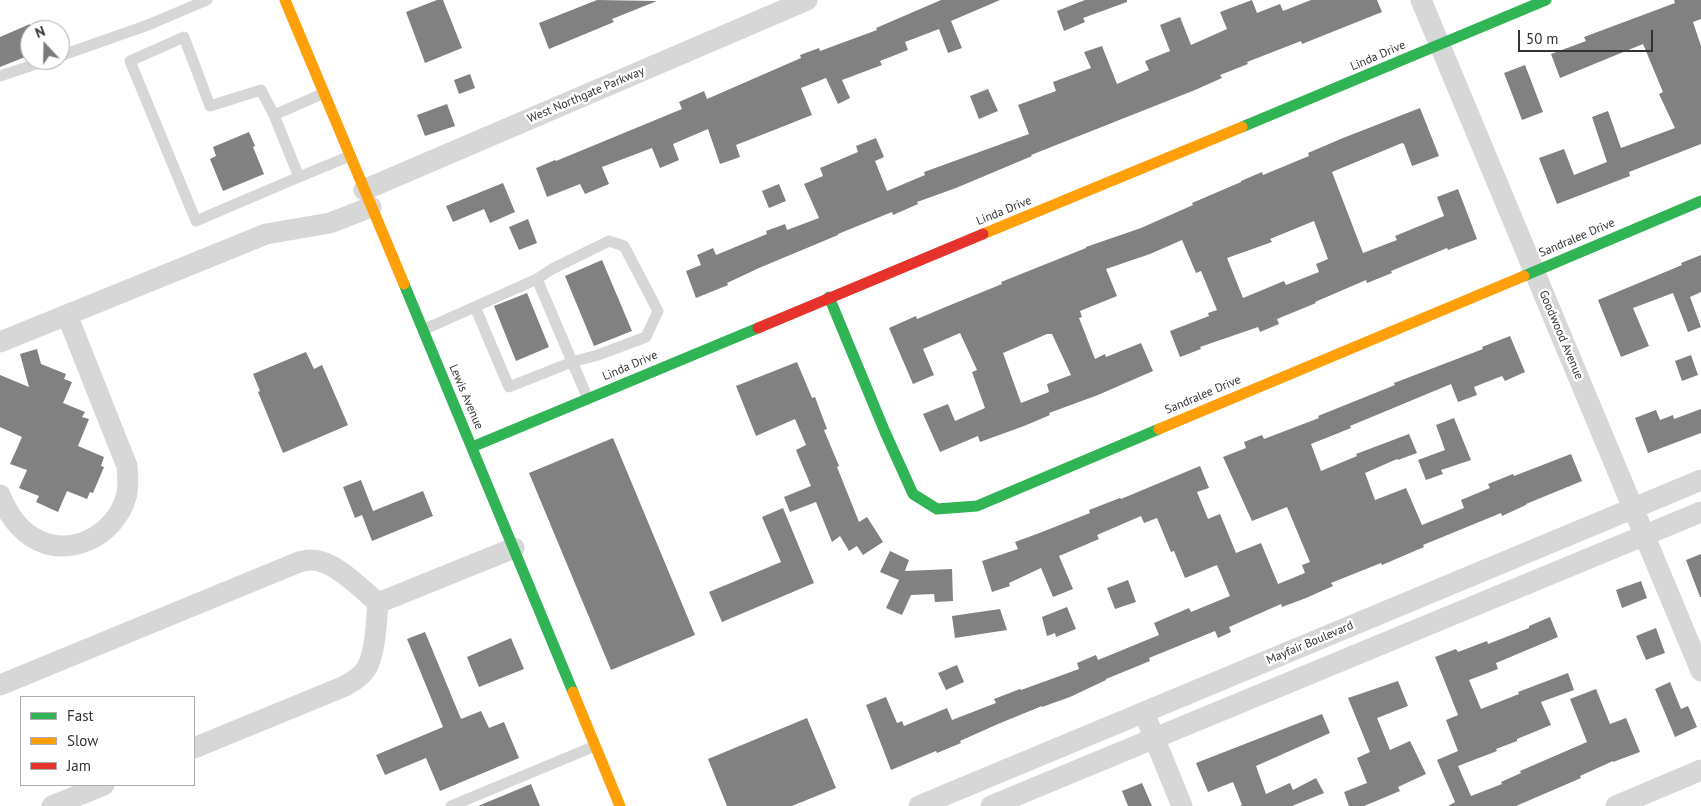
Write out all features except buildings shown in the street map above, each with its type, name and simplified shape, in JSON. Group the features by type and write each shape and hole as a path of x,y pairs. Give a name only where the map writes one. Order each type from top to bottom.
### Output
{"street":[{"name":"Lewis Avenue","path":"285,0 620,806"},
{"name":"West Northgate Parkway","path":"0,342 266,234 330,223 367,199 807,0"},
{"name":"Goodwood Avenue","path":"1422,0 1701,671"},
{"name":"Linda Drive","path":"472,447 1546,0"},
{"name":"Sandralee Drive","path":"829,297 913,494 937,509 977,506 1701,201"},
{"path":"0,495 11,518 21,529 32,538 45,544 59,547 88,541 103,533 121,510 127,496 127,466 67,315"},
{"name":"Mayfair Boulevard","path":"919,806 1701,480"},
{"path":"991,806 1701,512"},
{"path":"378,603 514,548"},
{"path":"0,685 299,562 311,560 324,562 335,567 378,603"},
{"path":"195,748 345,686 358,678 366,668 372,654 378,603"},
{"path":"1143,712 1182,806"},
{"path":"1616,806 1701,770"},
{"path":"52,806 102,786"}],"lane":[{"path":"70,52 148,25 207,0"},
{"path":"299,177 274,115 260,90 210,106 184,37 130,61 196,220 350,156"},
{"path":"0,76 20,69"},
{"path":"274,115 324,93"},
{"path":"423,330 537,279 552,269 610,241 624,246 658,311 646,337 598,355 572,362 509,387 475,307"},
{"path":"537,279 588,399"},
{"path":"450,806 595,746"}],"traffic: fast":[{"path":"1242,127 1546,0"},
{"path":"1524,276 1701,201"},
{"path":"404,284 573,692"},
{"path":"829,297 913,494 937,509 977,506 1159,429"},
{"path":"472,447 758,328"}],"traffic: slow":[{"path":"285,0 404,284"},
{"path":"983,234 1242,127"},
{"path":"1159,429 1524,276"},
{"path":"573,692 620,806"}],"traffic: jam":[{"path":"758,328 983,234"}]}
